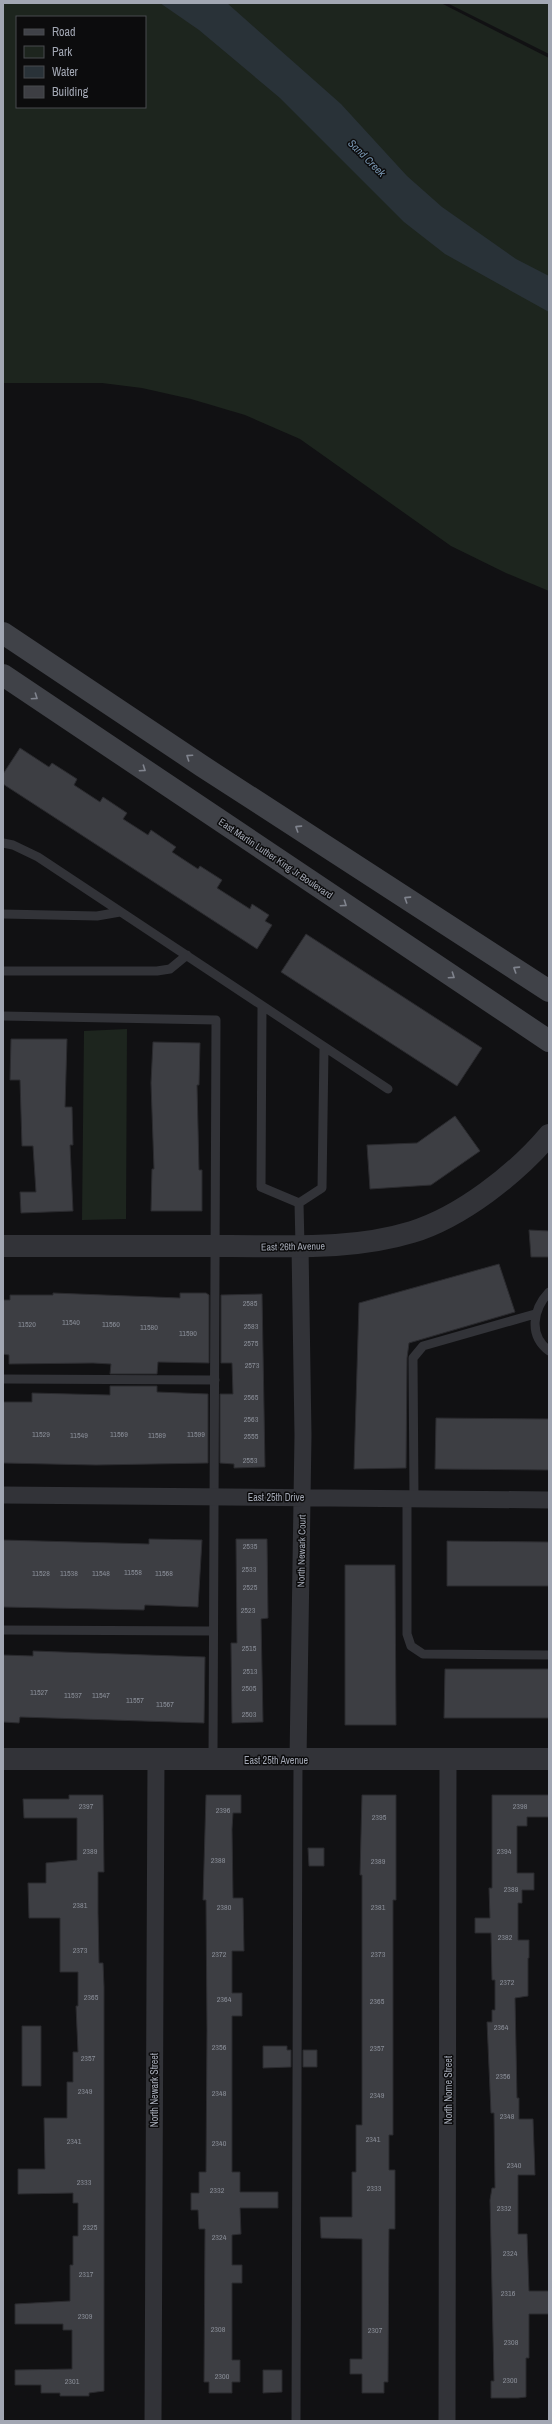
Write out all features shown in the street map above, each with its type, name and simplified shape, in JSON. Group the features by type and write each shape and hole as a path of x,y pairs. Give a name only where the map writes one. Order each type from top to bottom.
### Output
{"main road":[{"path":"3,633 202,766 549,991"},
{"name":"East Martin Luther King Jr Boulevard","path":"3,675 549,1041"}],"street":[{"name":"East 26th Avenue","path":"3,1246 300,1246 366,1242 413,1232 431,1225 483,1194 529,1156 549,1135"},
{"name":"North Newark Court","path":"298,1760 303,1435 300,1246"},
{"name":"East 25th Drive","path":"3,1495 549,1500"},
{"name":"East 25th Avenue","path":"3,1760 549,1760"},
{"name":"North Newark Street","path":"153,2421 156,1760"},
{"name":"North Nome Street","path":"447,2421 448,1760"}],"lane":[{"path":"3,843 13,845 38,857 187,955 324,1049 388,1089"},
{"path":"3,914 97,916 120,912"},
{"path":"3,971 157,971 170,969 187,955"},
{"path":"262,1007 261,1187 299,1202"},
{"path":"3,1016 216,1020 213,1760"},
{"path":"299,1202 322,1188 324,1049"},
{"path":"299,1202 300,1246"},
{"path":"549,1292 540,1302 535,1314 535,1326 538,1338 549,1351"},
{"path":"535,1314 423,1346 413,1358 407,1634 411,1646 423,1654 549,1655"},
{"path":"3,1379 215,1380"},
{"path":"3,1630 213,1631"},
{"path":"296,2421 298,1760"}],"green space":[{"path":"3,3 441,3 549,58 549,591 506,573 451,546 300,439 245,415 191,399 142,388 102,383 3,383"},
{"path":"447,3 549,3 549,54"},
{"path":"127,1029 126,1219 82,1220 84,1031"}],"water":[{"name":"Sand Creek","path":"160,3 227,3 341,104 407,176 442,207 516,259 549,276 549,312 445,254 404,222 280,98 199,30"}],"building":[{"path":"20,748 49,767 52,763 77,779 74,785 100,802 103,797 127,813 123,819 148,835 151,830 176,847 172,852 198,869 200,866 222,880 217,888 250,909 252,904 269,915 265,921 272,925 257,949 3,784 3,774"},
{"path":"306,934 482,1048 457,1086 281,972"},
{"path":"11,1039 67,1039 65,1107 72,1107 73,1145 70,1145 73,1211 21,1213 20,1192 36,1192 33,1146 22,1146 20,1080 10,1080"},
{"path":"153,1042 200,1043 199,1085 197,1085 199,1170 202,1170 202,1211 151,1211 152,1169 154,1169 151,1083"},
{"path":"455,1116 480,1151 431,1185 370,1189 367,1145 417,1143"},
{"path":"529,1230 549,1231 549,1257 531,1257"},
{"path":"499,1264 515,1312 409,1343 407,1358 406,1468 354,1469 359,1303"},
{"path":"53,1293 180,1298 180,1293 206,1293 209,1295 209,1363 158,1362 157,1374 110,1374 111,1364 9,1364 9,1355 3,1354 3,1300 10,1300 10,1295 53,1295"},
{"path":"262,1294 265,1467 234,1468 234,1464 220,1463 220,1394 233,1394 232,1363 221,1363 221,1295"},
{"path":"110,1386 157,1386 157,1392 208,1394 208,1463 96,1465 3,1463 3,1402 32,1402 32,1393 110,1395"},
{"path":"436,1418 549,1419 549,1470 435,1469"},
{"path":"149,1539 202,1540 198,1607 145,1605 144,1610 3,1607 3,1540 149,1544"},
{"path":"236,1539 267,1539 268,1618 261,1619 263,1722 232,1723 231,1643 237,1643"},
{"path":"447,1541 549,1542 549,1586 447,1586"},
{"path":"345,1565 395,1565 396,1725 345,1725"},
{"path":"33,1651 205,1657 204,1723 20,1717 19,1723 3,1722 3,1655 33,1656"},
{"path":"445,1669 549,1669 549,1718 444,1718"},
{"path":"69,1795 103,1795 104,1872 98,1872 98,1913 99,1963 103,1963 104,1987 104,2391 89,2393 89,2396 60,2396 60,2393 41,2393 41,2385 15,2385 15,2370 72,2369 72,2330 63,2330 63,2324 15,2324 15,2304 70,2301 70,2265 73,2265 73,2236 78,2236 78,2203 73,2203 73,2193 18,2194 18,2169 45,2169 44,2118 67,2118 67,2082 73,2082 73,2052 78,2052 76,2006 78,2006 78,1972 60,1972 60,1918 29,1918 28,1883 46,1883 46,1863 77,1860 77,1818 24,1818 23,1799 69,1799"},
{"path":"206,1795 241,1795 241,1813 233,1813 232,1829 233,1898 243,1898 244,1951 232,1951 232,1993 242,1993 242,2016 232,2016 232,2172 240,2172 240,2192 278,2192 278,2208 240,2208 241,2234 232,2235 232,2265 242,2265 242,2283 232,2283 232,2360 240,2360 240,2382 232,2382 232,2393 209,2393 209,2382 204,2382 205,2229 199,2229 198,2210 191,2210 191,2193 199,2193 199,2172 206,2172 206,1900 203,1900"},
{"path":"362,1795 396,1795 396,1900 393,1900 393,2135 389,2135 389,2170 395,2170 395,2229 389,2229 388,2382 384,2382 384,2393 362,2393 362,2374 350,2374 350,2359 362,2359 362,2239 321,2238 320,2217 352,2217 352,2172 356,2172 356,2125 362,2125 362,1875 360,1875"},
{"path":"492,1795 549,1795 549,1817 527,1817 527,1826 517,1826 517,1873 534,1873 534,1890 522,1890 522,1903 518,1903 518,1940 529,1940 528,1996 515,1998 517,2098 519,2098 519,2119 533,2119 535,2175 518,2175 518,2234 527,2234 529,2291 549,2291 549,2314 529,2314 529,2358 526,2358 526,2397 518,2398 491,2398 491,2381 494,2381 490,2200 492,2188 495,2188 494,2113 491,2113 487,2022 492,2022 492,2010 495,2010 495,1980 492,1980 491,1933 475,1933 475,1918 490,1918 489,1888 492,1888"},
{"path":"308,1848 324,1848 324,1866 309,1866"},
{"path":"22,2026 41,2026 41,2086 22,2086"},
{"path":"263,2046 287,2046 287,2050 291,2050 291,2067 263,2068"},
{"path":"303,2050 317,2050 317,2067 303,2067"},
{"path":"263,2370 282,2370 282,2392 263,2393"}]}
